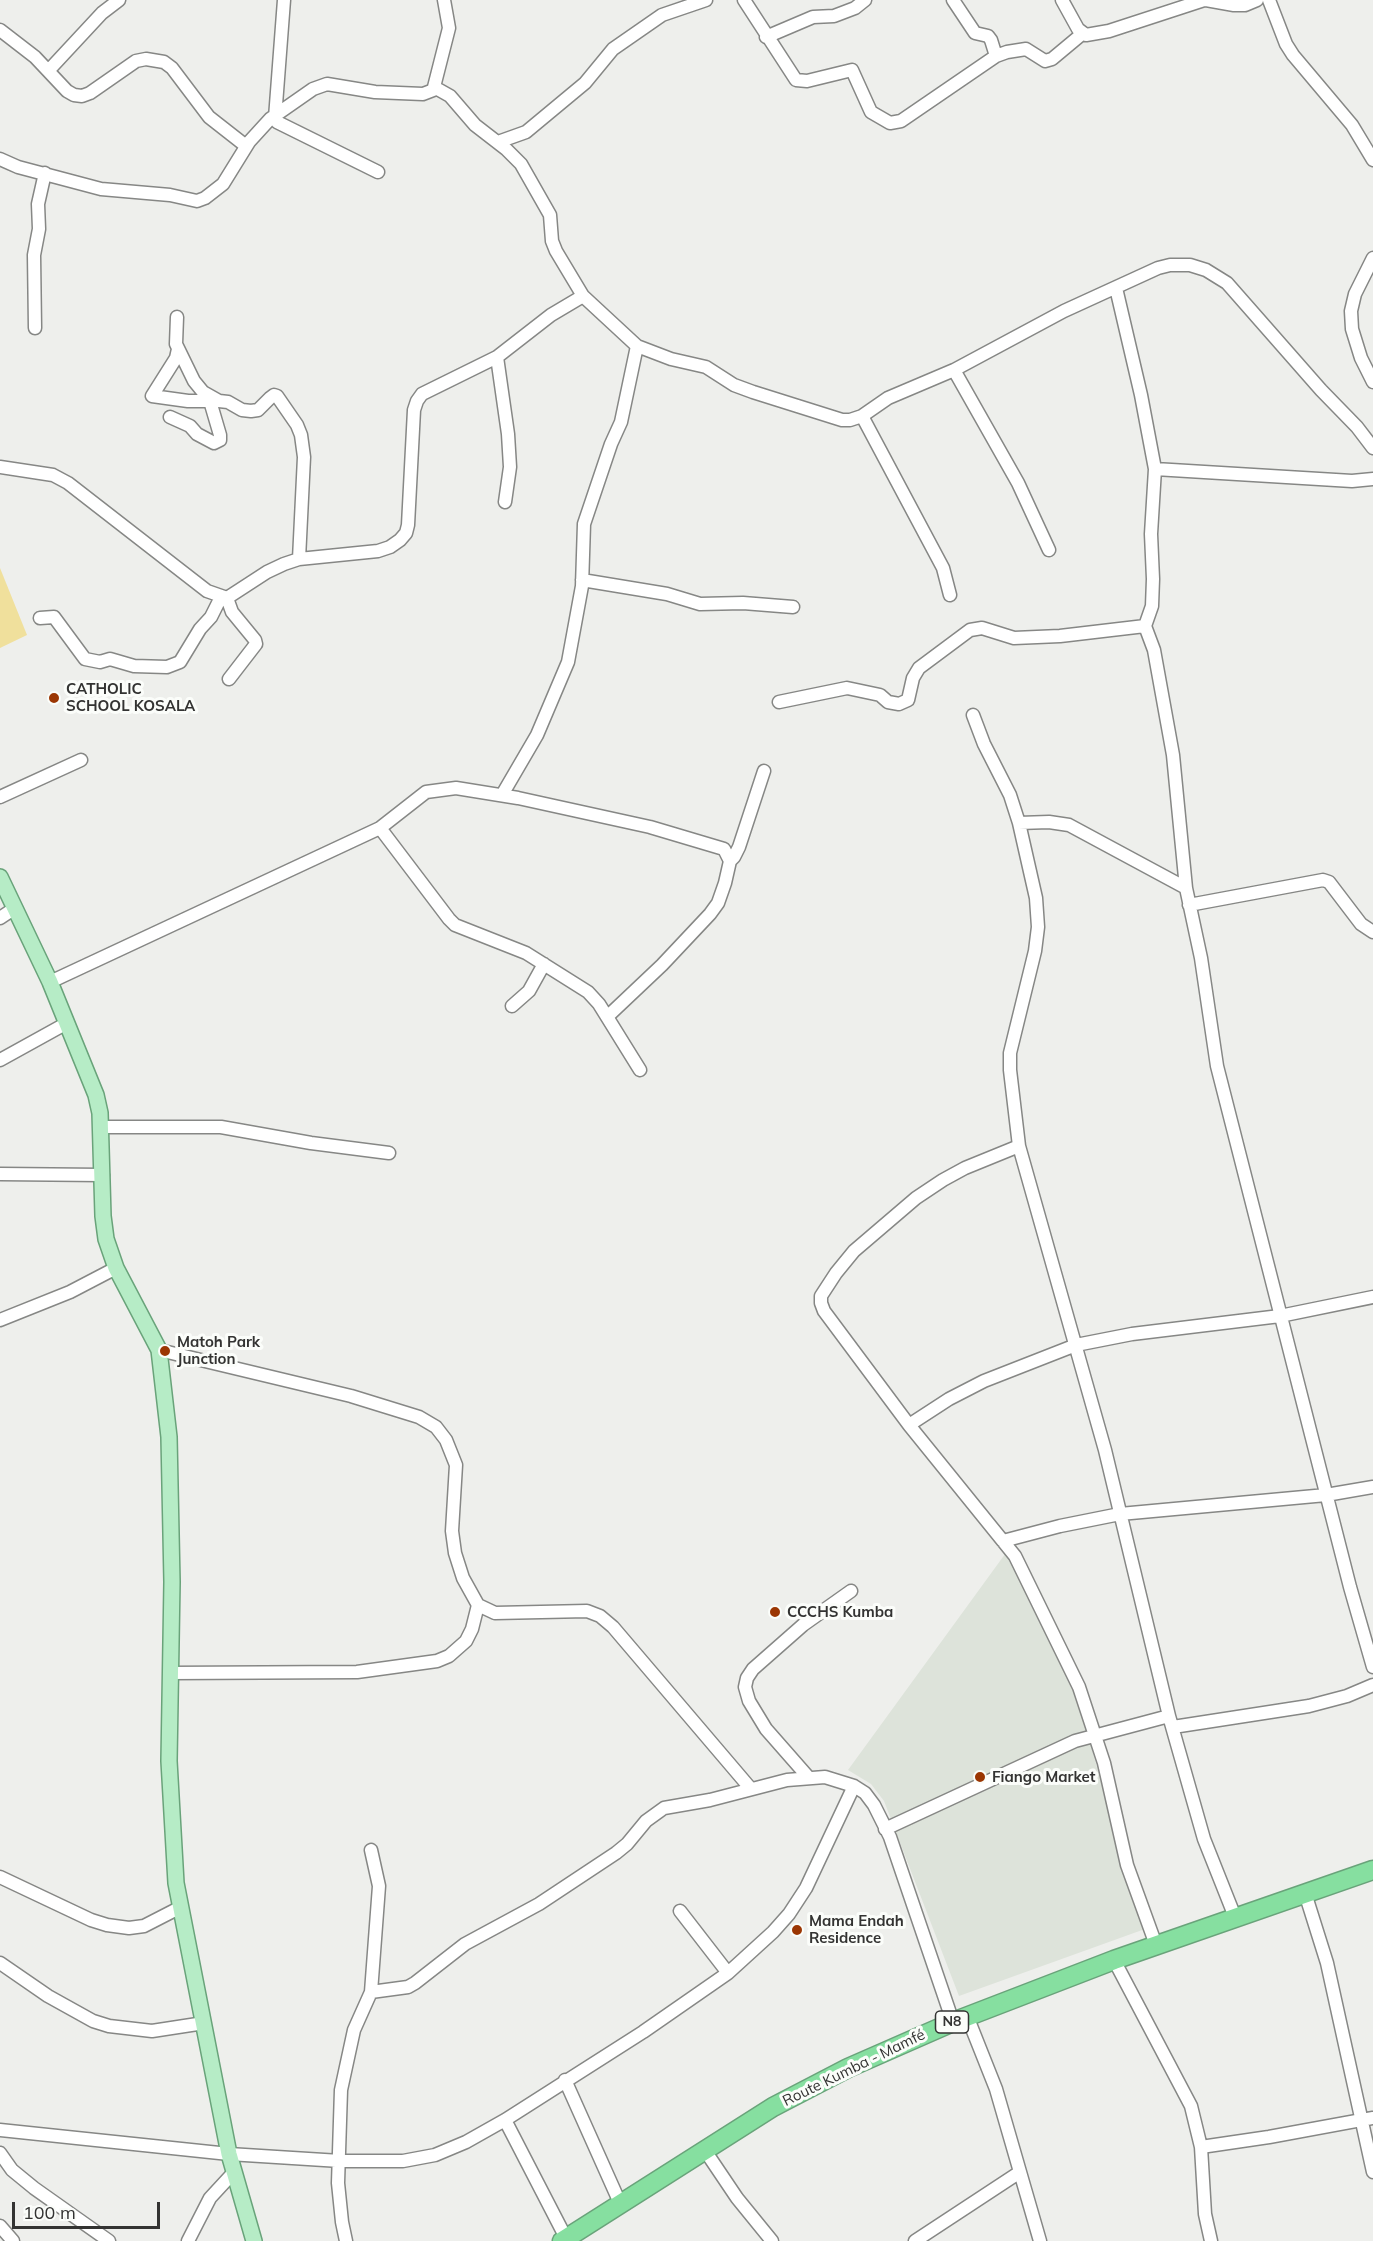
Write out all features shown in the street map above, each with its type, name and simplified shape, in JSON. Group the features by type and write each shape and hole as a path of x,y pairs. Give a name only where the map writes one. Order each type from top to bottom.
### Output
{"highway":[{"name":"Route Kumba - Mamfé","path":"564,2240 773,2107 848,2068 960,2019 1114,1960 1373,1870"}],"main road":[{"path":"0,877 50,982 96,1095 101,1127 103,1216 106,1239 116,1268 159,1350 169,1437 172,1582 169,1761 176,1883 230,2154 254,2241"}],"street":[{"path":"49,70 102,13 119,0"},
{"path":"284,0 276,118 279,124 378,172"},
{"path":"444,0 449,24 434,85 436,89 450,96 475,125 498,142 521,164 550,215 552,241 556,251 583,296 637,346 671,359 706,367 734,385 842,420 850,420 862,417 888,398 954,369 1064,311 1170,265 1191,266 1206,270 1227,283 1321,390 1357,427 1373,448"},
{"path":"498,142 526,132 585,83 613,49 669,6 706,0"},
{"path":"744,0 796,80 807,81 852,70 871,112 890,123 901,122 996,56 1007,52 1026,49 1045,61 1052,59 1082,34 1109,31 1205,0 1233,5 1257,0"},
{"path":"766,37 813,17 834,16 855,8 865,0"},
{"path":"953,0 975,33 988,36 996,56"},
{"path":"1062,0 1082,34"},
{"path":"1269,0 1293,56 1352,125 1372,156"},
{"path":"0,30 49,70 67,91 81,96 90,93 136,62 146,58 164,62 172,68 209,117 246,146"},
{"path":"0,159 18,167 101,189 170,195 197,201 224,184 246,146 277,114 313,89 327,84 375,92 423,94 436,89"},
{"path":"34,328 34,255 39,229 38,204 45,173"},
{"path":"1373,258 1356,294 1351,311 1352,329 1361,358 1373,382"},
{"path":"1116,288 1141,395 1155,469 1151,534 1152,606 1145,626 1154,650 1173,755 1186,888 1201,958 1216,1066 1326,1495 1373,1667"},
{"path":"40,618 54,618 85,659 100,662 110,659 134,666 167,668 180,662 200,629 224,597 267,572 299,559 378,551 390,547 406,533 408,525 414,410 422,394 496,357 551,315 583,296"},
{"path":"177,317 176,358 152,396 228,402 242,410 251,411 258,410 274,395 297,425 302,435 304,457 299,559"},
{"path":"502,795 529,752 568,662 582,580 584,524 610,444 621,422 637,346"},
{"path":"170,417 190,426 197,434 214,443 220,440 215,401 194,381 178,349"},
{"path":"496,357 508,434 510,467 505,502"},
{"path":"954,369 1018,483 1049,550"},
{"path":"862,417 943,568 950,595"},
{"path":"0,467 53,475 68,483 207,591 224,597 232,612 256,644 229,679"},
{"path":"1155,469 1352,481 1373,479"},
{"path":"582,580 667,594 700,604 743,603 793,607"},
{"path":"779,702 847,688 880,695 888,702 899,704 908,699 913,678 919,668 970,630 982,628 1014,638 1060,636 1145,626"},
{"path":"973,715 984,744 1005,784 1019,823 1036,898 1038,927 1035,951 1010,1053 1018,1146 1076,1345 1171,1721 1204,1839 1234,1917"},
{"path":"0,797 81,759"},
{"path":"608,1017 662,965 718,903 730,861 739,847 764,771"},
{"path":"50,982 380,828 426,792 456,788 502,795 662,830 724,849 730,861"},
{"path":"1019,823 1049,822 1069,825 1186,888"},
{"path":"380,828 455,925 507,945 544,964 588,992 608,1017 640,1070"},
{"path":"1189,905 1323,880 1329,882 1361,924 1373,932"},
{"path":"0,918 15,908"},
{"path":"512,1006 529,991 544,964"},
{"path":"0,1060 67,1023"},
{"path":"101,1127 221,1127 311,1143 389,1152"},
{"path":"1018,1146 964,1168 916,1198 854,1251 821,1296 824,1311 909,1425 1004,1540 1015,1557 1080,1687 1096,1735 1127,1865 1156,1945"},
{"path":"0,1173 103,1175"},
{"path":"0,1320 70,1292 116,1268"},
{"path":"909,1425 949,1399 984,1381 1076,1345 1132,1334 1280,1316 1373,1297"},
{"path":"159,1350 351,1396 419,1417 436,1427 446,1440 456,1465 452,1531 455,1553 473,1600 495,1613 586,1611 600,1616 635,1652 751,1789"},
{"path":"1004,1540 1120,1514 1326,1495 1373,1487"},
{"path":"809,1778 766,1729 749,1701 745,1687 747,1678 753,1669 803,1625 851,1591"},
{"path":"170,1673 357,1672 436,1661 449,1656 466,1641 472,1629 478,1605"},
{"path":"885,1829 1065,1745 1096,1735 1171,1721 1309,1706 1347,1696 1373,1685"},
{"path":"370,1992 408,1987 415,1983 465,1944 539,1904 616,1853 627,1844 646,1821 664,1808 710,1800 787,1780 825,1777 854,1786 865,1793 874,1805 960,2019 996,2090 1040,2241"},
{"path":"0,2130 230,2154 340,2161 403,2161 435,2155 466,2142 505,2120 643,2032 728,1973 773,1932 789,1914 806,1888 854,1786"},
{"path":"346,2241 338,2183 341,2090 354,2031 370,1992 379,1887 370,1850"},
{"path":"0,1877 91,1920 107,1925 129,1928 144,1926 181,1907"},
{"path":"1305,1893 1327,1964 1367,2119 1373,2172"},
{"path":"680,1911 728,1973"},
{"path":"1114,1960 1191,2106 1201,2147 1205,2214 1211,2241"},
{"path":"0,1963 48,1996 101,2024 152,2031 204,2023"},
{"path":"565,2080 621,2203"},
{"path":"1201,2147 1367,2119"},
{"path":"505,2120 564,2240"},
{"path":"704,2149 737,2198 772,2241"},
{"path":"0,2153 12,2170 109,2241"},
{"path":"188,2241 210,2198 234,2172"},
{"path":"915,2241 1020,2172"},
{"path":"0,2226 13,2241"}],"shaded area":[{"path":"0,568 27,635 0,648"},
{"name":"Fiango Market","path":"1008,1550 1073,1682 1127,1874 1145,1929 959,1996 884,1801 871,1784 848,1770"}],"place":[{"name":"CATHOLIC SCHOOL KOSALA","path":"54,698"},
{"name":"Matoh Park Junction","path":"165,1351"},
{"name":"CCCHS Kumba","path":"775,1612"},
{"name":"Fiango Market","path":"980,1777"},
{"name":"Mama Endah Residence","path":"797,1930"}]}
